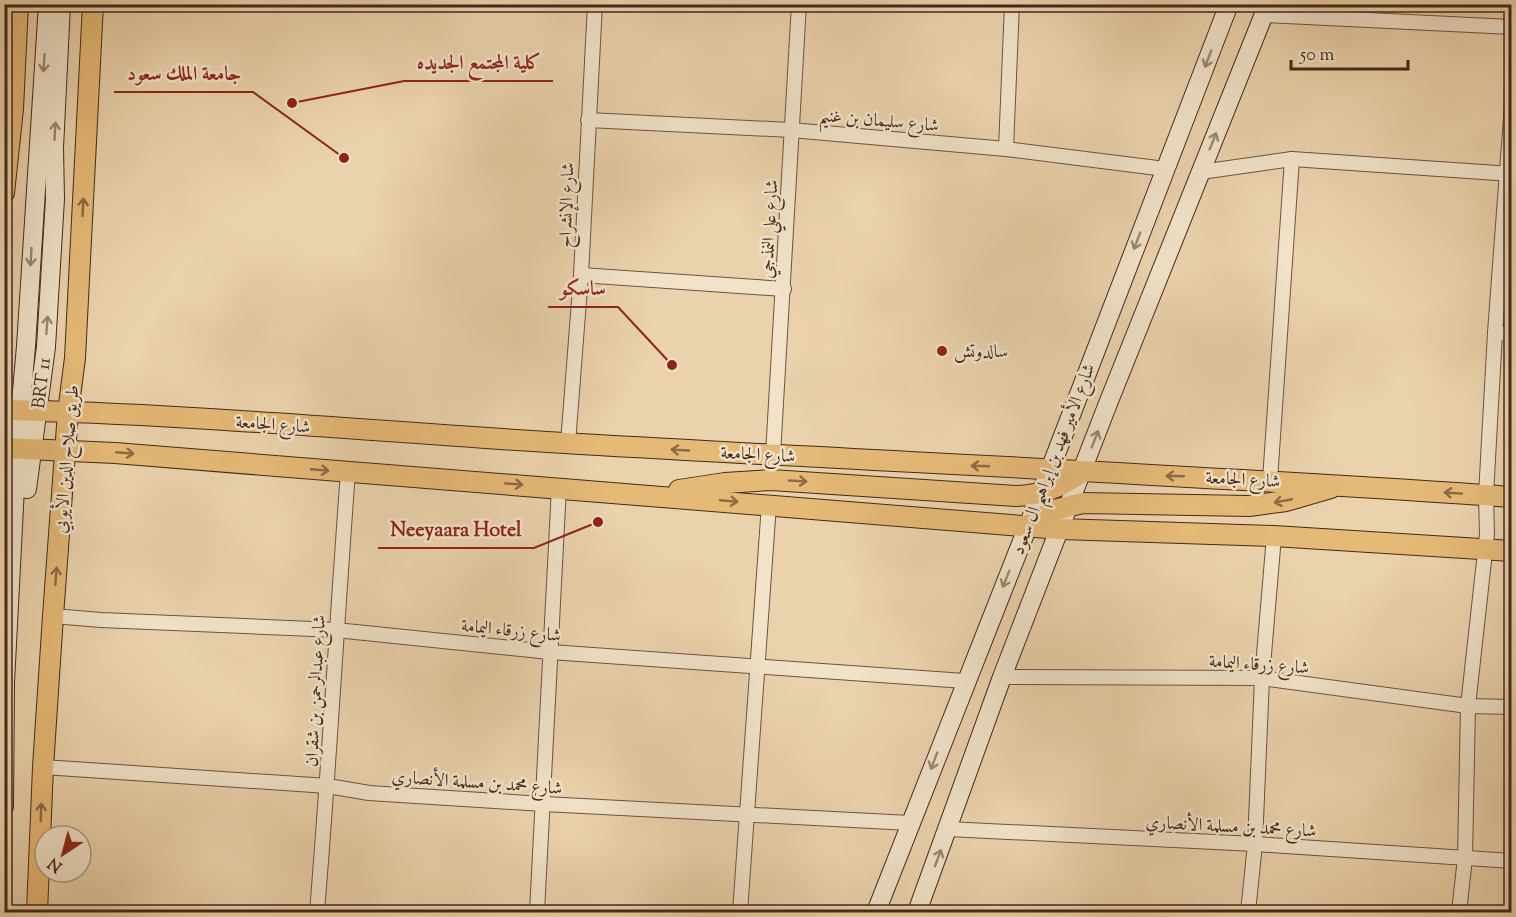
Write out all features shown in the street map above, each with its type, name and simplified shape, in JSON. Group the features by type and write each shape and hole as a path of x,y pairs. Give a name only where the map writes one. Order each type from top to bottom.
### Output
{"main road":[{"path":"4,193 13,109 18,4"},
{"name":"BRT 11","path":"4,807 6,760 11,731 18,448 48,4"},
{"name":"BRT 11","path":"21,411 46,347 55,199 54,148 61,4"},
{"name":"طريق صلاح الدين الأيوبي","path":"37,912 43,767 53,616 75,357 93,4"},
{"name":"شارع الأمير فهد بن إبراهيم ال سعود","path":"876,912 965,681 1041,494 1229,4"},
{"name":"شارع الأمير فهد بن إبراهيم ال سعود","path":"917,912 1002,676 1266,10"},
{"name":"شارع الجامعة","path":"21,411 129,414 568,443 1082,472 1270,480 1512,496"},
{"path":"18,448 115,453 559,487 1060,529 1274,536 1501,548"},
{"path":"656,495 725,483 771,480 1016,496 1041,494 1056,488 1082,472"},
{"path":"1028,525 1054,510 1098,502 1249,506 1304,497 1339,485"}],"street":[{"name":"شارع الإنشراح","path":"568,443 581,275 595,4"},
{"name":"شارع علي النمذجي","path":"773,455 799,4"},
{"path":"1006,149 1012,4"},
{"path":"1266,10 1512,27"},
{"path":"1460,912 1465,858 1468,706 1501,548 1486,495 1512,104"},
{"name":"شارع سليمان بن غنيم","path":"588,120 791,130 1006,149 1165,170"},
{"path":"1270,480 1292,159"},
{"path":"1201,172 1292,159 1509,174"},
{"path":"581,275 784,289"},
{"path":"1495,333 1512,334"},
{"name":"شارع عبدالرحمن بن شقران","path":"317,912 328,786 336,630 348,472"},
{"path":"537,912 559,487"},
{"path":"740,912 769,504"},
{"path":"1248,912 1255,844 1262,678 1274,536"},
{"name":"شارع زرقاء اليمامة","path":"53,616 113,621 336,630 550,652 965,681"},
{"name":"شارع زرقاء اليمامة","path":"1002,676 1262,678 1468,706 1512,707"},
{"name":"شارع محمد بن مسلمة الأنصاري","path":"43,767 328,786 369,793 910,823"},
{"name":"شارع محمد بن مسلمة الأنصاري","path":"948,829 1255,844 1512,861"}],"place":[{"name":"كلية المجتمع الجديده","path":"292,103"},
{"name":"جامعة الملك سعود","path":"344,158"},
{"name":"سالدوتش","path":"942,351"},
{"name":"ساسكو","path":"672,365"},
{"name":"Neeyaara Hotel","path":"598,522"}]}
